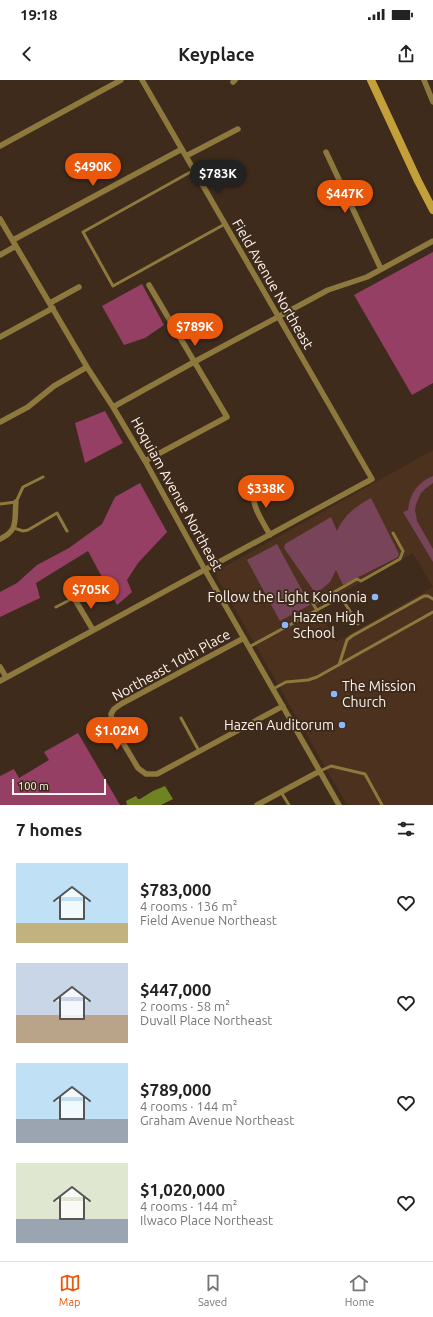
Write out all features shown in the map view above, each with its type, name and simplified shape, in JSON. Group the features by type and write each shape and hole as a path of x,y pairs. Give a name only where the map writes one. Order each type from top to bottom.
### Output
{"main road":[{"path":"371,80 433,210"}],"street":[{"path":"0,146 121,80"},
{"name":"Field Avenue Northeast","path":"142,80 372,479 270,535"},
{"path":"424,80 433,102"},
{"path":"186,156 238,128"},
{"path":"13,240 182,149"},
{"path":"326,152 381,269"},
{"name":"Hoquiam Avenue Northeast","path":"0,219 87,367 145,461 205,570 340,805"},
{"path":"113,407 328,290 367,277 433,241"},
{"path":"0,255 16,246"},
{"path":"145,461 227,417 149,285"},
{"path":"0,337 80,288"},
{"path":"0,422 28,407 54,386 87,367"},
{"path":"0,681 270,535 254,500 257,492 264,482"},
{"path":"0,540 8,535 14,528 16,502"},
{"path":"74,598 94,630"},
{"name":"Northeast 10th Place","path":"199,751 157,774 146,774 138,768 116,732 113,726 111,714 114,709 121,704 244,638"},
{"path":"0,667 6,677"},
{"path":"199,751 283,706"},
{"path":"257,805 320,771"}],"lane":[{"path":"194,170 83,232 113,286 225,224"},
{"path":"0,504 16,502 23,488 42,477"},
{"path":"14,528 23,531 28,530 57,513 66,530"},
{"path":"317,610 313,604 357,579 361,581 400,559 402,551 393,533"},
{"path":"56,607 95,587"},
{"path":"339,666 347,640 352,636 424,596 428,596 433,599"},
{"path":"249,647 342,597 358,624"},
{"path":"273,689 286,682 308,680 317,677 433,612"},
{"path":"181,718 199,751"},
{"path":"320,771 331,766 364,774 382,805"},
{"path":"281,792 289,805"}],"shaded area":[{"path":"433,252 433,383 412,395 354,295"},
{"path":"142,284 164,325 145,338 124,345 102,306"},
{"path":"105,411 123,443 85,463 75,423"},
{"name":"Hazen High School","path":"433,450 433,587 433,805 347,805 216,576 217,571","holes":["413,553 433,587 336,642 317,607"]},
{"path":"433,476 433,483 421,493 415,510 417,521 433,549 433,562 403,512 408,510 413,493 419,485 423,481"},
{"path":"140,483 167,532 138,563 127,580 132,592 117,605 88,551 36,583 40,598 0,617 0,592 17,583 37,565 69,548 102,524 115,497"},
{"path":"371,498 399,554 398,557 343,585 336,570 330,582 316,594 284,548 285,544 331,517 337,531 343,520 351,512 360,504"},
{"path":"277,544 310,605 280,621 247,560"},
{"path":"78,733 120,805 0,805 0,776 14,769 19,778 49,760 44,752"},
{"path":"165,786 173,799 161,805 127,805 126,801 136,796 140,799"}],"place":[{"name":"Follow the Light Koinonia","path":"375,597"},
{"name":"Hazen High School","path":"285,625"},
{"name":"The Mission Church","path":"334,694"},
{"name":"Hazen Auditorum","path":"342,725"}]}
